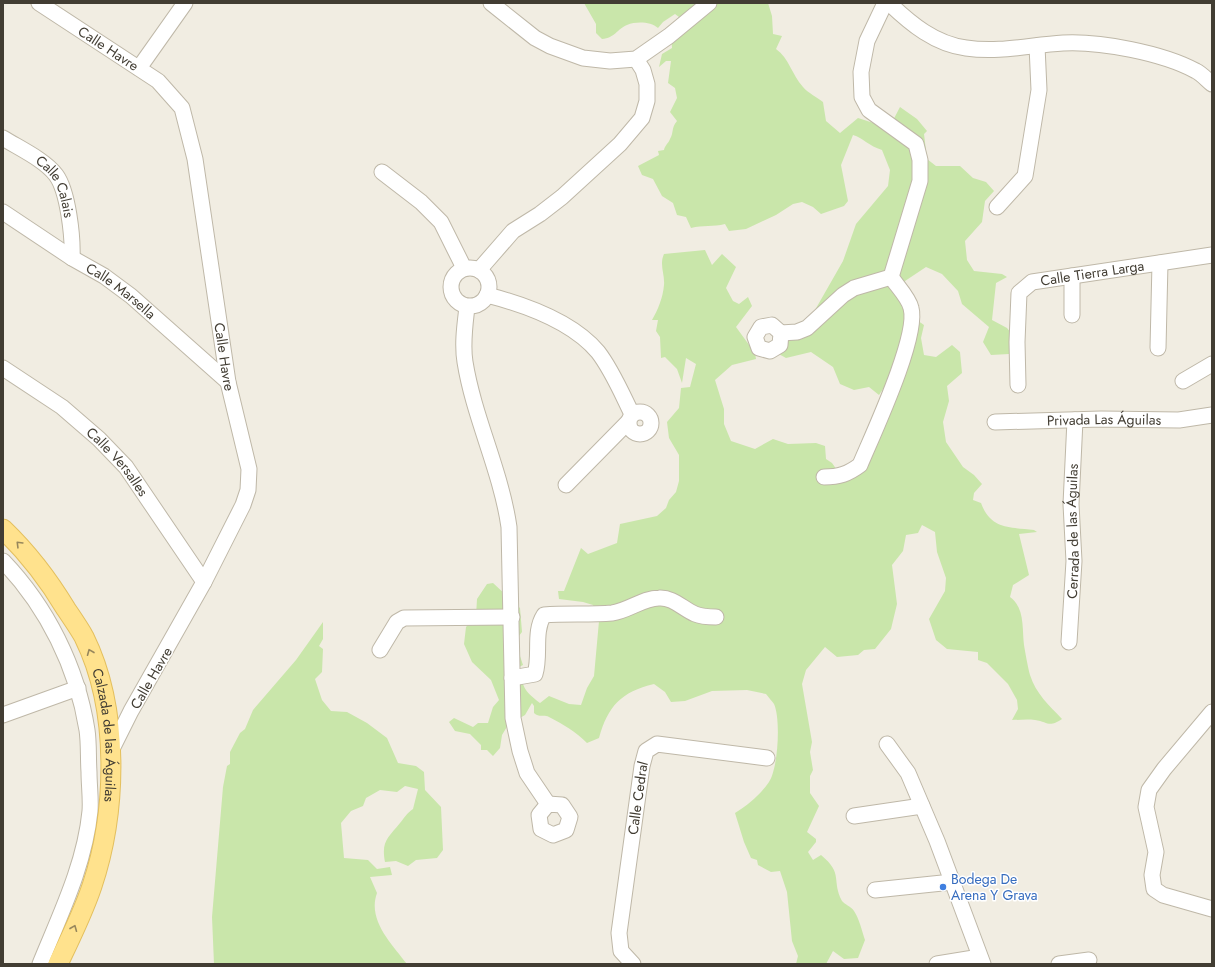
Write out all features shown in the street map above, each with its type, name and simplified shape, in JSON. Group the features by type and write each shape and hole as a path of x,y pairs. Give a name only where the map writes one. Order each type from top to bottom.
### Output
{"main road":[{"name":"Calzada de las Águilas","path":"3,529 23,549 47,578 84,637 97,669 104,702 111,751 107,823 92,885 58,964"}],"street":[{"name":"Calle Havre","path":"39,3 158,81 182,108 195,159 228,382 249,469 248,490 242,505 204,582 111,751"},
{"path":"139,68 185,3"},
{"path":"491,3 535,38 550,46 583,58 610,61 636,59 669,36 706,6"},
{"path":"885,3 867,41 861,72 862,97 869,110 916,144 920,160 920,181 891,277"},
{"path":"889,3 909,23 933,38 965,48 1000,51 1063,43 1107,44 1162,58 1196,71 1212,84"},
{"path":"997,207 1025,176 1039,90 1037,46"},
{"path":"382,172 421,202 441,222 472,269 487,277 490,288 488,295 481,303 475,306 468,307 456,301 450,289 454,276 472,269 513,231 540,214 562,197 620,144 642,118 647,101 647,84 643,70 636,59"},
{"name":"Calle Calais","path":"3,138 43,164 56,176 62,189 71,228 72,258"},
{"name":"Calle Marsella","path":"3,212 72,258 104,276 131,296 228,382"},
{"name":"Calle Tierra Larga","path":"1018,385 1017,342 1019,293 1032,282 1212,255"},
{"path":"1158,348 1160,263"},
{"path":"1072,276 1072,315"},
{"path":"781,334 797,332 808,328 843,295 854,288 891,277"},
{"path":"824,477 838,477 849,474 860,465 897,375 913,321 911,307 891,277"},
{"path":"488,295 528,306 571,330 585,340 598,353 616,382 630,418 566,485"},
{"path":"468,307 464,335 464,361 505,499 509,527 513,718 520,751 527,773 548,804"},
{"path":"1183,381 1212,364"},
{"name":"Calle Versalles","path":"3,368 62,408 99,439 126,467 204,582"},
{"name":"Privada Las Águilas","path":"995,422 1179,420 1212,415"},
{"name":"Cerrada de las Águilas","path":"1069,642 1074,561 1071,504 1075,420"},
{"name":"Calzada de las Águilas","path":"3,561 24,582 64,650 78,688 87,731 90,811 76,872 67,900 40,964"},
{"path":"512,678 535,674 538,653 539,623 544,615 612,612 629,609 651,599 660,597 675,601 694,613 705,617 716,617"},
{"path":"380,650 397,622 404,618 512,617"},
{"path":"3,714 78,688"},
{"path":"1212,712 1164,769 1149,790 1146,807 1156,852 1152,875 1154,889 1163,895 1212,909"},
{"name":"Calle Cedral","path":"633,964 621,951 619,933 642,766 646,751 657,744 767,758"},
{"path":"887,744 908,773 952,882 981,961 936,964"},
{"path":"854,816 922,806"},
{"path":"875,890 952,882"},
{"path":"1059,964 1089,960"}],"green space":[{"path":"584,3 768,3 772,16 773,34 782,36 776,49 784,57 803,87 823,102 826,121 840,133 858,118 889,128 900,107 917,119 927,131 924,134 927,159 936,166 960,166 973,178 986,182 994,191 985,201 982,222 965,241 967,260 974,271 1002,274 1007,277 996,283 992,320 1007,328 1020,344 1009,354 991,355 983,342 989,327 962,304 958,291 942,274 926,267 905,281 903,295 905,312 924,325 921,338 924,355 936,357 952,345 960,352 962,373 947,386 949,401 943,422 946,442 963,467 974,475 982,484 974,493 973,500 981,503 985,512 990,518 1002,526 1034,530 1037,532 1019,534 1029,575 1013,585 1010,597 1018,607 1022,619 1024,648 1029,672 1033,682 1043,699 1062,719 1051,724 1035,720 1012,720 1018,709 1017,700 1008,684 987,663 978,660 978,652 947,649 936,640 929,619 945,591 946,578 937,552 935,532 922,525 918,533 906,535 903,551 892,565 897,604 891,629 875,649 864,650 858,655 837,657 825,647 806,670 802,684 812,742 810,752 813,770 810,776 810,793 819,806 807,832 816,839 816,842 808,852 813,860 821,855 832,867 835,872 837,888 842,901 853,909 857,917 865,940 858,958 844,959 833,951 826,964 796,964 798,956 792,941 787,892 780,871 771,872 758,865 757,860 751,858 744,842 735,813 754,799 769,782 775,766 778,744 776,711 774,704 766,694 747,690 712,691 685,701 671,702 665,692 654,684 643,687 624,696 618,702 607,717 599,738 587,743 559,722 547,716 540,716 534,713 534,706 532,703 525,715 508,725 502,735 500,748 493,756 487,750 481,750 481,745 470,734 455,731 449,722 454,718 473,727 478,723 488,723 493,707 499,700 491,680 472,662 464,644 466,627 476,616 477,599 487,584 493,583 520,608 522,632 515,641 523,665 519,667 527,691 540,703 549,696 569,704 581,705 587,688 594,676 599,621 593,605 583,602 559,599 558,591 564,591 581,548 588,554 617,543 620,524 657,516 666,508 669,500 676,492 679,481 679,455 669,438 667,422 679,408 681,388 690,387 696,364 686,358 682,383 677,369 665,357 661,358 660,337 656,331 658,320 652,320 660,303 663,290 664,281 662,262 664,254 705,250 712,265 722,254 736,267 726,288 733,301 739,304 748,297 752,306 736,327 755,353 756,359 732,365 715,380 724,409 724,424 731,441 755,449 773,439 788,444 816,443 825,446 826,459 832,463 837,470 853,462 881,405 883,389 879,395 869,387 854,390 840,384 833,367 811,352 786,358 777,353 786,334 811,317 843,261 856,224 888,186 890,170 882,150 853,135 841,165 848,201 844,206 821,214 813,207 802,202 793,204 776,215 746,229 729,231 725,224 691,228 686,217 677,215 673,203 662,196 653,179 642,175 638,166 659,155 658,151 664,150 677,121 670,112 677,98 675,88 668,83 671,61 666,61 659,67 662,54 672,48 671,31 679,17 675,14 663,22 658,28 648,23 627,25 610,37 602,39 596,33 596,24"},
{"path":"323,622 323,639 319,646 323,649 322,672 315,679 322,700 331,711 347,712 367,723 387,738 398,763 416,766 424,772 425,790 441,807 443,850 437,858 416,860 408,866 396,861 385,862 384,849 386,840 407,814 413,809 418,789 405,786 397,792 380,790 366,798 363,806 351,811 341,823 344,858 368,860 377,869 390,867 392,875 370,877 377,893 375,913 378,922 388,940 407,964 214,964 212,917 223,787 227,766 230,764 230,752 240,733 245,729 253,710 296,660"}],"place":[{"name":"Bodega De Arena Y Grava","path":"943,887"}]}
